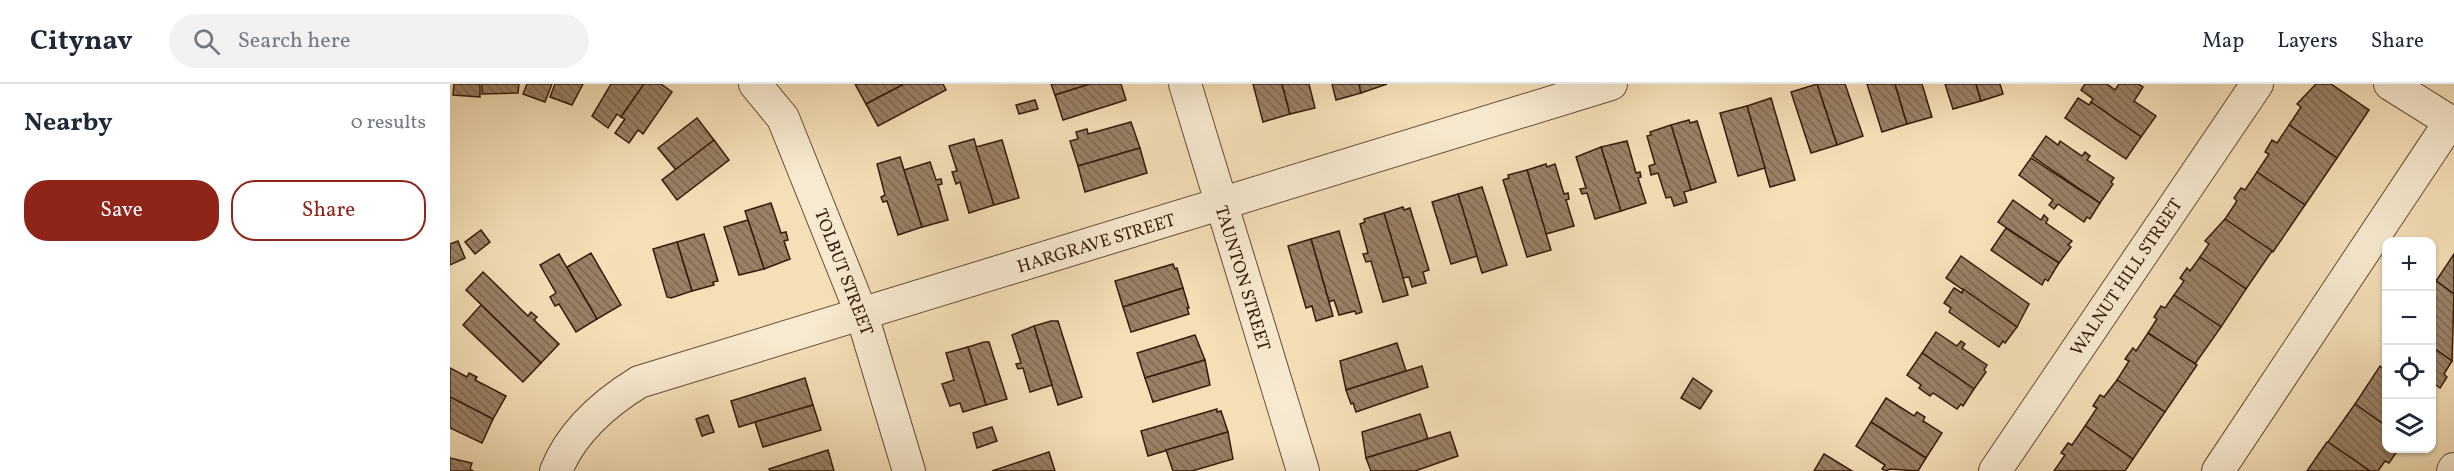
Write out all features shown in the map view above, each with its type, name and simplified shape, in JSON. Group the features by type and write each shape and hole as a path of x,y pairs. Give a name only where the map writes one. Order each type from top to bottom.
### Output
{"street":[{"name":"TOLBUT STREET","path":"755,84 783,118 862,315 909,471"},
{"name":"TAUNTON STREET","path":"1185,84 1303,471"},
{"name":"HARGRAVE STREET","path":"556,471 562,458 591,419 614,398 639,382 1611,84"},
{"path":"2218,471 2452,123 2390,84"},
{"name":"WALNUT HILL STREET","path":"1995,471 2246,88"}],"building":[{"path":"454,84 480,84 480,97 453,95"},
{"path":"482,84 519,84 518,93 482,94"},
{"path":"527,84 552,84 545,102 523,94"},
{"path":"555,84 583,84 572,105 550,97"},
{"path":"611,84 644,84 621,117 617,114 608,128 592,116"},
{"path":"644,84 661,84 672,92 643,134 638,130 629,143 615,133 625,119 621,117"},
{"path":"855,84 904,84 866,104"},
{"path":"904,84 943,84 946,90 878,126 866,104"},
{"path":"1051,84 1090,84 1055,95"},
{"path":"1090,84 1121,84 1126,100 1063,120 1055,95"},
{"path":"1253,84 1282,84 1290,114 1263,122"},
{"path":"1282,84 1309,84 1315,108 1290,114"},
{"path":"1332,84 1359,84 1361,93 1336,100"},
{"path":"1359,84 1387,84 1361,93"},
{"path":"1817,84 1845,84 1863,136 1837,145"},
{"path":"1817,84 1837,145 1811,153 1791,92"},
{"path":"1867,84 1895,84 1907,124 1882,132"},
{"path":"1895,84 1922,84 1932,117 1907,124"},
{"path":"1945,84 1976,84 1981,101 1953,109"},
{"path":"1976,84 2000,84 2003,94 1981,101"},
{"path":"2085,84 2107,84 2115,90 2119,84 2138,84 2143,87 2134,101 2156,116 2141,137 2091,102 2093,99 2081,90"},
{"path":"2316,84 2331,84 2369,110 2337,158 2289,125 2301,107 2297,104"},
{"path":"1771,98 1795,180 1770,187 1747,106"},
{"path":"2078,98 2089,105 2091,102 2141,137 2126,159 2065,118"},
{"path":"1035,100 1038,109 1019,114 1016,105"},
{"path":"1747,106 1765,168 1738,176 1720,113"},
{"path":"697,118 714,140 676,170 658,148"},
{"path":"1689,120 1690,123 1697,121 1716,182 1691,190 1671,125"},
{"path":"1131,122 1140,148 1078,166 1070,141 1078,139 1076,132 1087,129 1088,134"},
{"path":"1671,125 1691,190 1684,192 1687,202 1674,206 1671,197 1666,198 1658,173 1651,175 1649,166 1655,164 1647,136 1651,135 1650,132"},
{"path":"2289,125 2337,158 2305,205 2257,172 2269,154 2265,152 2272,140 2277,143"},
{"path":"2046,136 2058,145 2060,141 2082,156 2085,152 2090,156 2087,160 2114,178 2111,182 2113,184 2100,203 2032,156"},
{"path":"974,139 994,205 969,213 960,182 956,184 952,172 957,171 949,146"},
{"path":"714,140 729,160 677,200 662,180"},
{"path":"1002,140 1019,198 994,205 976,147"},
{"path":"1627,141 1636,173 1640,172 1641,177 1638,178 1646,203 1621,211 1601,147"},
{"path":"1601,147 1621,211 1595,219 1587,193 1582,194 1580,189 1586,188 1576,157"},
{"path":"1140,148 1147,173 1085,192 1078,166"},
{"path":"900,157 922,227 898,235 887,201 883,202 881,197 885,195 877,164"},
{"path":"2031,158 2100,203 2090,219 2087,217 2084,222 2058,204 2054,209 2049,205 2053,200 2019,175"},
{"path":"930,162 936,180 941,179 942,184 938,185 948,220 922,227 904,170"},
{"path":"1546,164 1547,167 1555,164 1564,194 1568,193 1569,199 1566,200 1574,226 1546,234 1527,170"},
{"path":"1527,170 1551,250 1527,257 1503,180 1509,178 1508,175"},
{"path":"2257,172 2305,205 2273,252 2225,219 2237,201 2234,198 2241,188 2245,190"},
{"path":"1482,187 1507,265 1482,273 1458,194"},
{"path":"1458,194 1477,256 1451,264 1432,202"},
{"path":"2013,200 2041,220 2044,215 2048,219 2046,223 2072,241 2068,245 2071,247 2059,263 1998,222"},
{"path":"771,203 781,233 786,232 788,240 784,241 790,259 764,269 745,211"},
{"path":"1403,207 1404,210 1410,208 1429,270 1423,272 1426,283 1412,287 1409,277 1403,278 1384,213"},
{"path":"1384,213 1408,295 1383,302 1371,261 1366,262 1363,254 1368,253 1360,224 1365,222 1364,219"},
{"path":"2225,219 2272,251 2246,289 2200,257 2209,244 2205,241"},
{"path":"748,220 764,269 739,275 724,227"},
{"path":"2006,228 2059,263 2048,281 2045,279 2042,285 1991,250"},
{"path":"481,230 490,242 475,254 465,242"},
{"path":"1339,231 1362,312 1356,314 1355,311 1339,315 1334,300 1329,302 1311,239"},
{"path":"704,234 718,281 713,282 714,285 692,291 677,242"},
{"path":"1311,239 1333,316 1316,321 1312,306 1306,308 1288,246"},
{"path":"458,241 465,258 450,265 450,244"},
{"path":"677,242 692,291 671,298 667,297 653,249"},
{"path":"591,253 621,305 597,319 567,267"},
{"path":"559,254 597,319 576,332 559,304 555,306 550,297 556,293 540,265"},
{"path":"2454,254 2454,294 2436,281"},
{"path":"1961,256 2029,304 2017,327 1946,278"},
{"path":"2200,257 2246,289 2221,327 2174,295 2184,281 2180,278 2187,268 2190,271"},
{"path":"1173,264 1175,269 1177,268 1183,288 1123,307 1115,281"},
{"path":"483,272 528,316 531,312 537,317 534,320 559,344 541,363 466,290"},
{"path":"2436,281 2454,294 2452,361 2436,350"},
{"path":"1183,288 1189,314 1131,332 1123,307"},
{"path":"1954,288 1962,293 1963,289 2017,327 2005,343 2003,341 1999,347 1949,312 1951,308 1944,303"},
{"path":"2174,295 2221,327 2195,364 2148,333 2157,319 2154,317 2161,306 2165,308"},
{"path":"481,305 541,363 523,382 463,325"},
{"path":"1058,321 1082,397 1058,405 1034,326"},
{"path":"1034,326 1052,385 1030,392 1023,368 1018,369 1016,364 1021,363 1012,335"},
{"path":"1936,332 1957,346 1961,341 1965,344 1962,348 1987,365 1984,370 1986,372 1974,389 1922,353"},
{"path":"2148,333 2197,365 2165,412 2117,380 2129,361 2125,359 2133,348 2136,351"},
{"path":"1195,335 1205,360 1145,378 1137,353"},
{"path":"989,342 1007,399 986,405 968,347"},
{"path":"1397,343 1406,371 1346,390 1340,361"},
{"path":"968,347 986,405 963,412 960,403 950,406 942,384 954,380 946,353"},
{"path":"2436,350 2452,361 2444,374 2447,377 2440,388 2436,385"},
{"path":"1922,353 1974,389 1963,406 1961,404 1957,409 1933,393 1930,396 1919,388 1921,385 1907,375"},
{"path":"1205,360 1210,385 1153,402 1145,378"},
{"path":"1422,366 1428,387 1356,412 1353,403 1351,404 1346,390"},
{"path":"2380,366 2382,368 2382,423 2355,404"},
{"path":"450,368 467,377 469,373 477,377 475,380 506,396 493,419 450,397"},
{"path":"805,378 813,405 739,427 731,401"},
{"path":"1693,378 1712,391 1700,409 1681,398"},
{"path":"2117,380 2165,412 2133,459 2085,426 2097,408 2093,406 2100,395 2104,397"},
{"path":"450,397 493,419 482,443 450,428"},
{"path":"1886,398 1914,416 1917,412 1925,417 1923,421 1942,433 1926,458 1871,422"},
{"path":"2355,404 2382,423 2382,453 2396,453 2389,463 2385,461 2378,471 2370,471 2328,442"},
{"path":"813,405 821,430 763,447 755,422"},
{"path":"1217,409 1217,412 1221,411 1228,432 1148,456 1141,431"},
{"path":"1420,414 1428,439 1366,458 1362,432"},
{"path":"708,415 714,432 702,436 696,419"},
{"path":"1871,422 1926,458 1918,471 1890,469 1886,471 1882,469 1885,465 1856,446"},
{"path":"2085,426 2133,459 2125,471 2054,471 2065,455 2061,453 2068,443 2072,445"},
{"path":"992,427 997,441 977,448 973,433"},
{"path":"1228,432 1233,459 1192,471 1173,471 1166,450"},
{"path":"1450,432 1458,456 1415,471 1371,471 1366,458"},
{"path":"2328,442 2370,471 2307,471"},
{"path":"828,450 834,471 770,471 769,469"},
{"path":"1049,452 1055,471 992,471"},
{"path":"1824,454 1852,471 1814,471"},
{"path":"450,458 472,463 470,469 473,471 450,471"}]}
